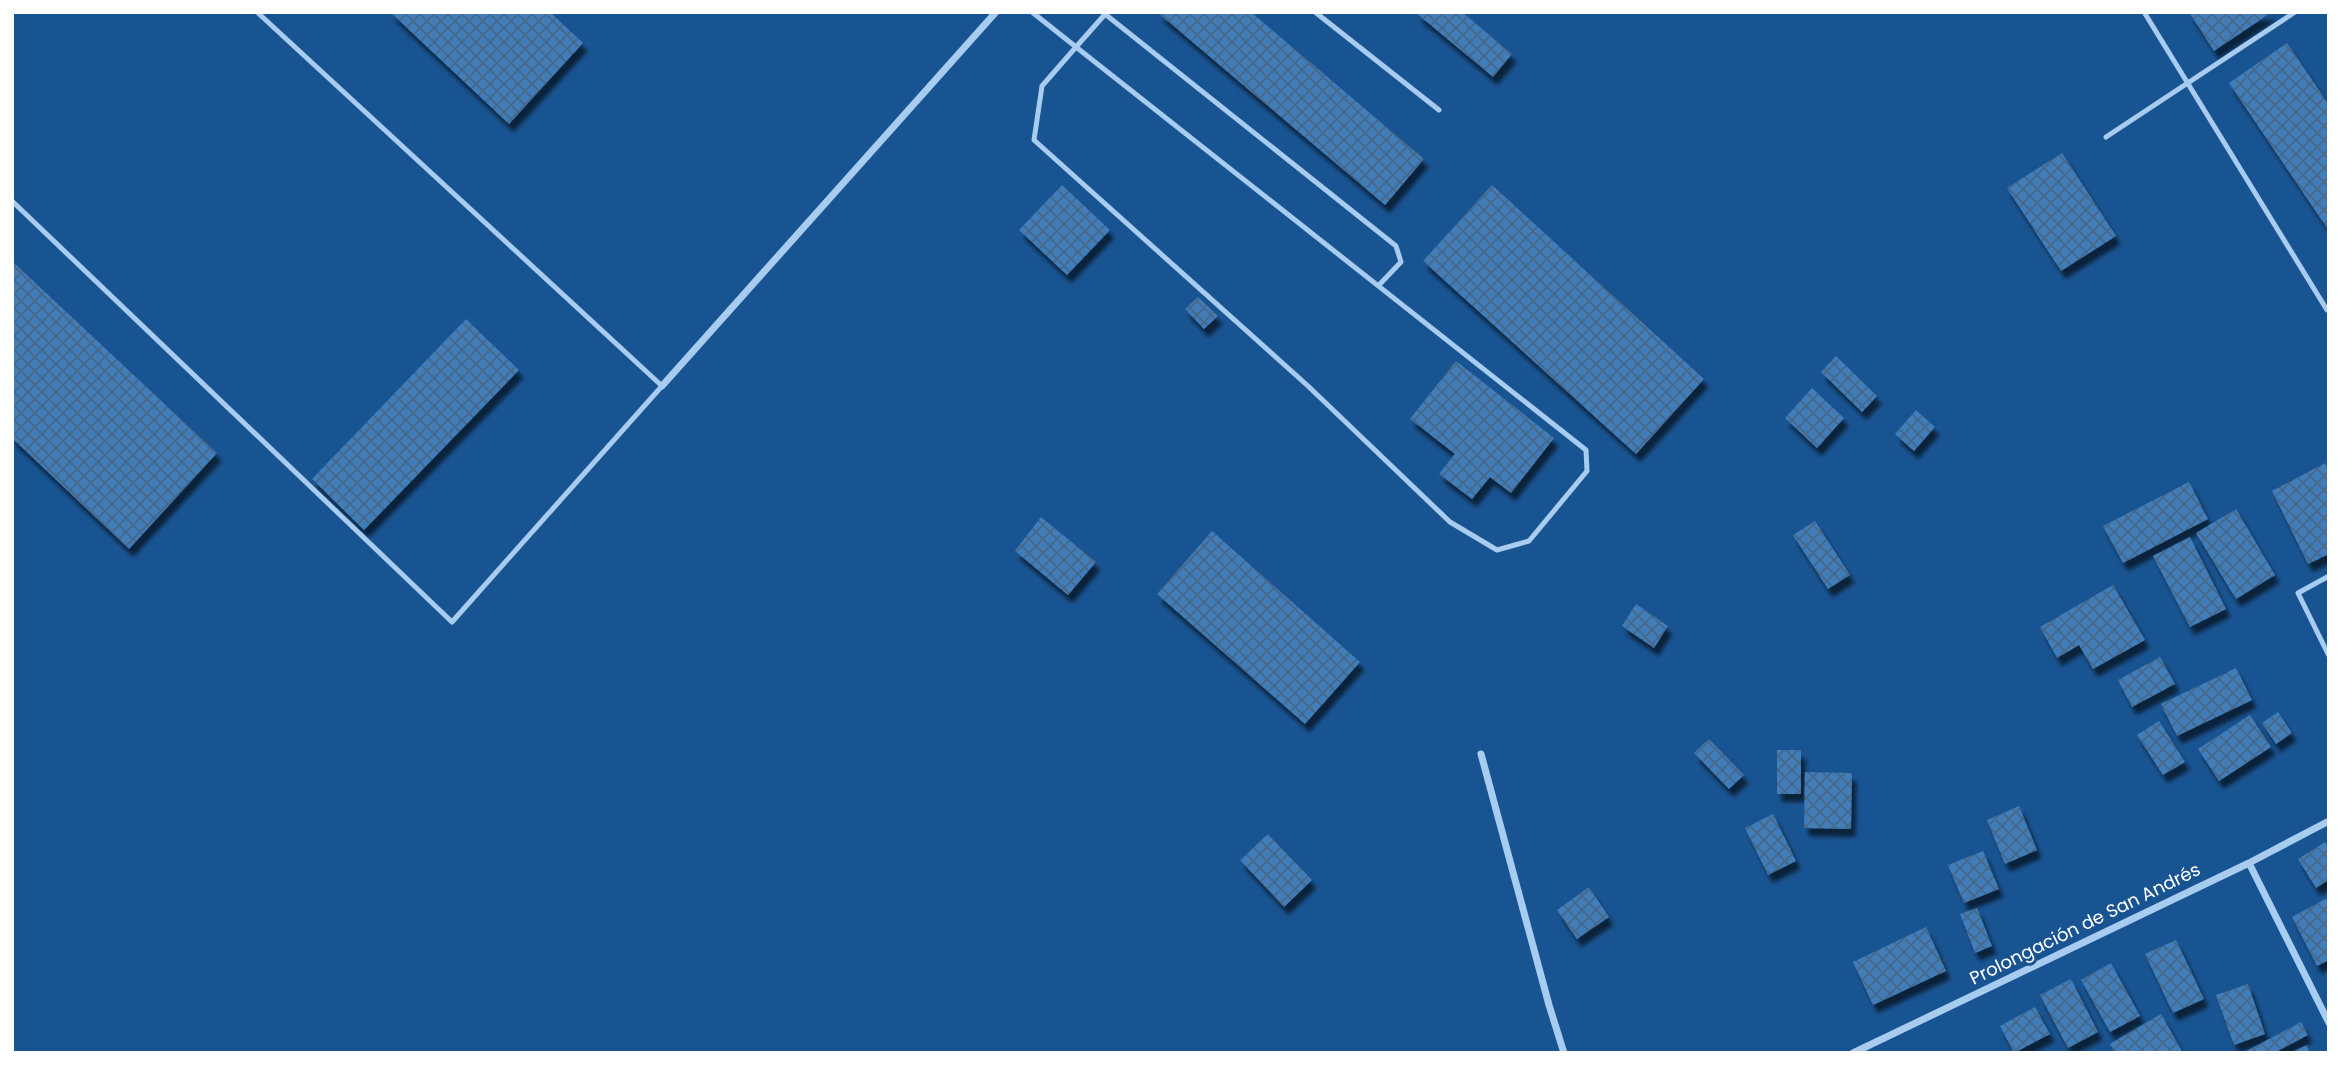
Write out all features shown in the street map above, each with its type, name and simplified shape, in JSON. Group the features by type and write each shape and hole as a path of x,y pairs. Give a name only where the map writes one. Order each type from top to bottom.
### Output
{"street":[{"path":"662,386 996,12"},
{"path":"1481,754 1564,1053"},
{"name":"Prolongación de San Andrés","path":"1853,1053 2249,863 2329,821"},
{"path":"2249,863 2329,1023"}],"lane":[{"path":"12,201 452,622 662,386 257,12"},
{"path":"1032,12 1076,47 1379,285 1586,450 1587,471 1529,541 1497,550 1450,522 1308,386 1034,140 1042,86 1076,47 1106,13 1396,246 1401,262 1379,285"},
{"path":"1315,12 1439,110"},
{"path":"2144,12 2327,310"},
{"path":"2106,137 2295,12"},
{"path":"2329,576 2298,593 2329,656"}],"building":[{"path":"390,12 550,12 583,43 509,124"},
{"path":"1157,12 1251,12 1424,159 1385,205"},
{"path":"1415,12 1462,12 1512,54 1493,77"},
{"path":"2189,12 2272,12 2214,51"},
{"path":"2287,43 2329,105 2329,231 2229,83"},
{"path":"2062,153 2116,236 2061,271 2007,188"},
{"path":"1062,185 1110,230 1067,275 1019,230"},
{"path":"1492,185 1704,379 1636,454 1423,261"},
{"path":"12,261 217,453 129,549 12,438"},
{"path":"1198,297 1218,316 1204,329 1185,309"},
{"path":"466,319 519,370 364,530 312,479"},
{"path":"1836,356 1877,396 1862,412 1821,372"},
{"path":"1456,361 1554,438 1511,493 1490,477 1472,499 1439,474 1455,454 1410,419"},
{"path":"1812,388 1844,418 1817,448 1785,418"},
{"path":"1916,410 1935,427 1914,451 1895,434"},
{"path":"2325,463 2329,470 2329,554 2308,564 2272,491"},
{"path":"2189,482 2208,519 2123,563 2103,526"},
{"path":"2236,509 2275,575 2236,599 2196,533"},
{"path":"1041,517 1096,562 1068,595 1015,551"},
{"path":"1815,521 1850,575 1828,589 1793,535"},
{"path":"1212,531 1360,662 1305,724 1157,594"},
{"path":"2190,537 2226,609 2190,627 2153,556"},
{"path":"2113,585 2145,640 2093,669 2079,645 2057,658 2040,627"},
{"path":"1636,604 1668,626 1654,648 1622,626"},
{"path":"2160,657 2175,684 2132,707 2118,680"},
{"path":"2236,668 2252,700 2177,736 2161,704"},
{"path":"2278,712 2292,733 2276,744 2262,723"},
{"path":"2250,715 2271,747 2219,781 2198,749"},
{"path":"2159,721 2185,762 2163,775 2137,735"},
{"path":"1709,739 1744,775 1729,789 1694,753"},
{"path":"1777,750 1801,750 1801,794 1777,794"},
{"path":"1805,772 1852,773 1851,829 1804,828"},
{"path":"2019,806 2037,850 2005,864 1987,820"},
{"path":"1773,814 1796,861 1768,875 1745,828"},
{"path":"1268,834 1312,880 1284,907 1240,860"},
{"path":"2325,842 2329,848 2329,880 2316,888 2298,859"},
{"path":"1983,851 1999,889 1964,903 1948,865"},
{"path":"1589,887 1609,917 1577,939 1557,910"},
{"path":"2329,897 2329,960 2317,966 2292,917"},
{"path":"1977,908 1992,946 1975,953 1960,914"},
{"path":"1926,927 1946,971 1873,1005 1853,962"},
{"path":"2176,940 2204,999 2173,1013 2145,954"},
{"path":"2111,963 2140,1016 2110,1032 2081,980"},
{"path":"2071,979 2098,1032 2068,1048 2040,995"},
{"path":"2248,984 2265,1034 2234,1045 2216,995"},
{"path":"2035,1007 2050,1034 2014,1053 2000,1026"},
{"path":"2161,1014 2183,1053 2115,1053 2110,1044"},
{"path":"2301,1022 2308,1035 2274,1053 2243,1053"},
{"path":"2307,1045 2310,1053 2290,1053"}]}
